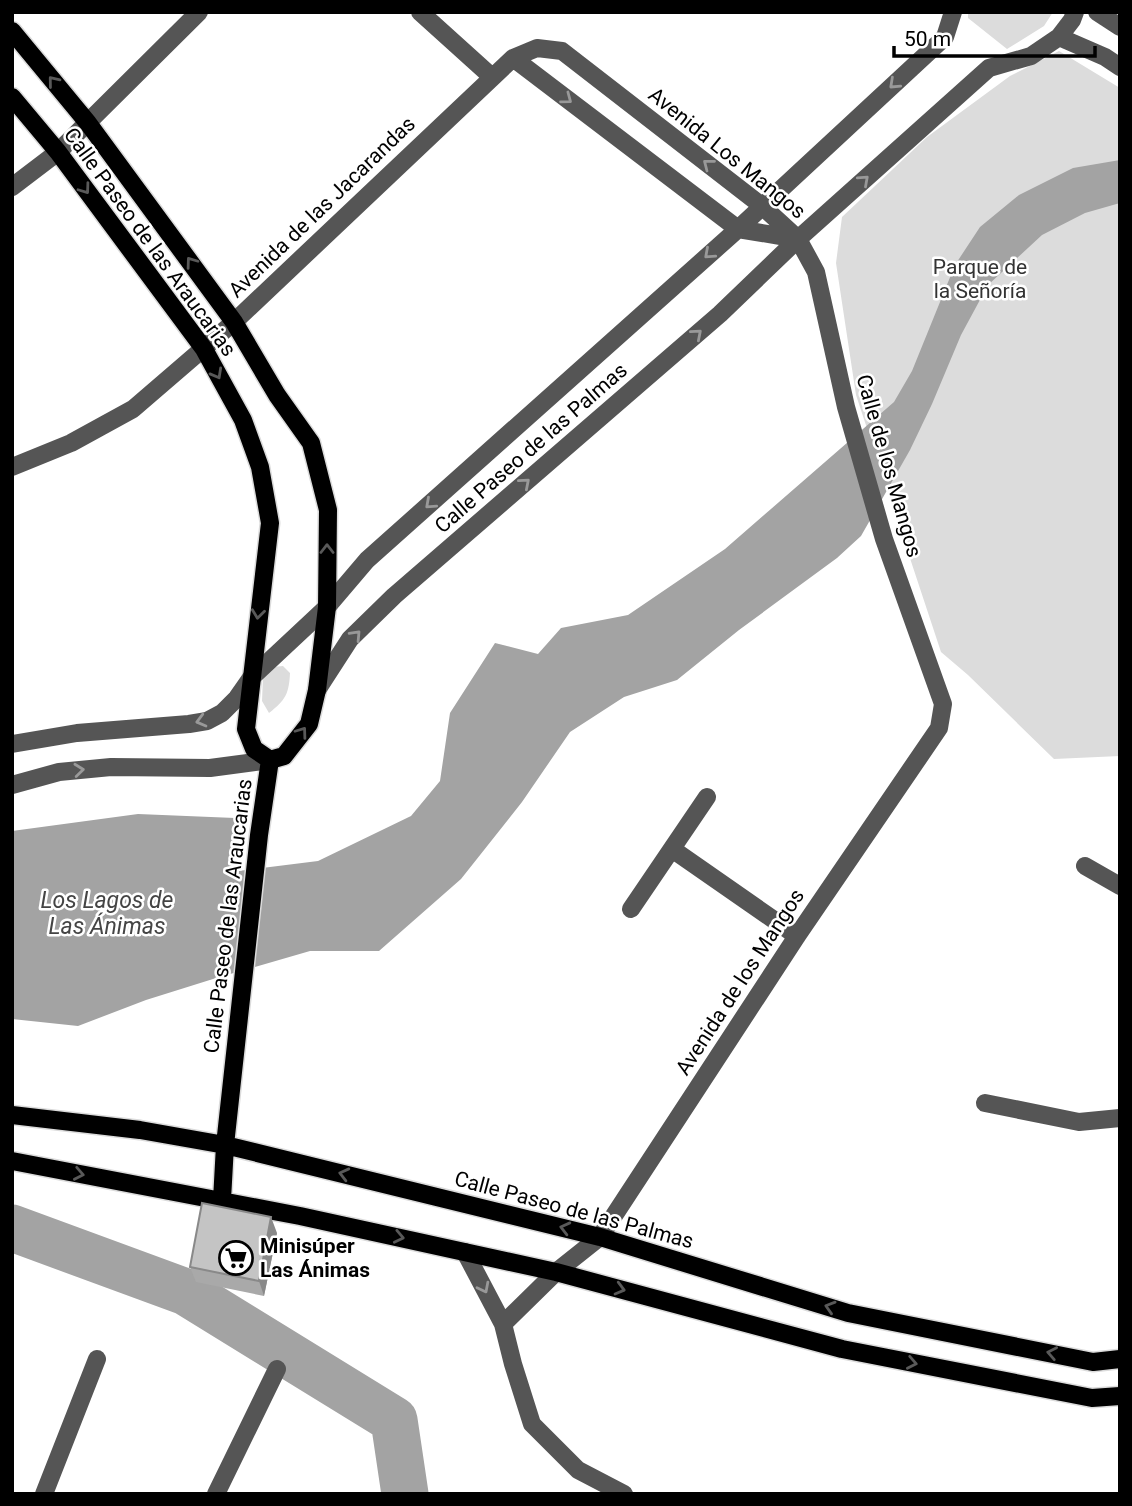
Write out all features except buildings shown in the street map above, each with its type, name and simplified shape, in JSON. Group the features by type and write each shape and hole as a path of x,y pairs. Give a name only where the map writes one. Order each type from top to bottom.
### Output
{"main road":[{"name":"Calle Paseo de las Araucarias","path":"12,31 88,123 234,322 277,395 311,443 328,510 327,607 317,690"},
{"name":"Calle Paseo de las Araucarias","path":"12,97 58,152 204,349 243,420 260,467 270,523 246,729 254,749 270,760 259,835 225,1144 222,1200"},
{"name":"Calle Paseo de las Palmas","path":"270,760 284,756 309,723 317,690"},
{"name":"Calle Paseo de las Palmas","path":"12,1115 140,1130 225,1144 600,1237 848,1313 1093,1362 1120,1359"},
{"path":"12,1161 222,1200 556,1272 842,1349 1091,1398 1120,1396"}],"street":[{"path":"12,187 58,152 199,12"},
{"path":"421,12 492,76"},
{"name":"Calle Paseo de las Palmas","path":"12,744 77,733 189,724 207,721 222,713 251,678 327,607 367,560 738,229 945,37 953,12"},
{"name":"Calle Paseo de las Palmas","path":"317,690 350,639 394,596 720,314 798,239 989,68 1031,56 1059,37 1075,12"},
{"path":"1097,12 1120,27"},
{"path":"1059,37 1105,57 1120,67"},
{"name":"Avenida Los Mangos","path":"513,58 537,48 562,51 762,206 798,239"},
{"name":"Avenida de las Jacarandas","path":"12,467 71,443 133,409 234,322 513,58"},
{"name":"Avenida Los Mangos","path":"513,58 738,229 798,239"},
{"name":"Calle de los Mangos","path":"798,239 816,272 846,407 884,539 943,704"},
{"name":"Avenida de los Mangos","path":"503,1324 556,1272 600,1237 797,936 939,728 943,704"},
{"path":"12,785 59,772 111,766 209,768 270,760"},
{"path":"631,909 707,797"},
{"path":"671,849 797,936"},
{"path":"1085,866 1120,886"},
{"path":"985,1103 1079,1122 1120,1118"},
{"path":"465,1252 503,1324 531,1424 578,1470 624,1494"},
{"path":"44,1494 97,1359"},
{"path":"216,1494 277,1369"}],"green space":[{"path":"968,12 1053,12 1044,26 1007,49 968,18"},
{"name":"Parque de la Señoría","path":"1059,51 1120,88 1120,756 1054,759 941,652 856,395 836,263 842,217 927,137 1010,76"},
{"path":"283,666 290,673 289,686 283,700 269,713 262,701 263,676 273,667"}],"water":[{"name":"Los Lagos de Las Ánimas","path":"1120,160 1120,203 1085,213 1042,235 988,285 961,335 910,450 861,536 837,558 739,630 677,680 624,697 570,732 522,802 461,879 379,951 310,951 146,1000 78,1026 12,1019 12,831 138,814 235,818 230,872 318,861 411,816 440,781 450,713 495,643 538,654 561,628 628,615 725,549 894,402 912,371 955,265 980,227 1019,195 1073,168"}],"waterway":[{"path":"12,1228 186,1292 394,1420 405,1494"}],"place":[{"name":"Minisúper Las Ánimas","path":"236,1258"}]}
